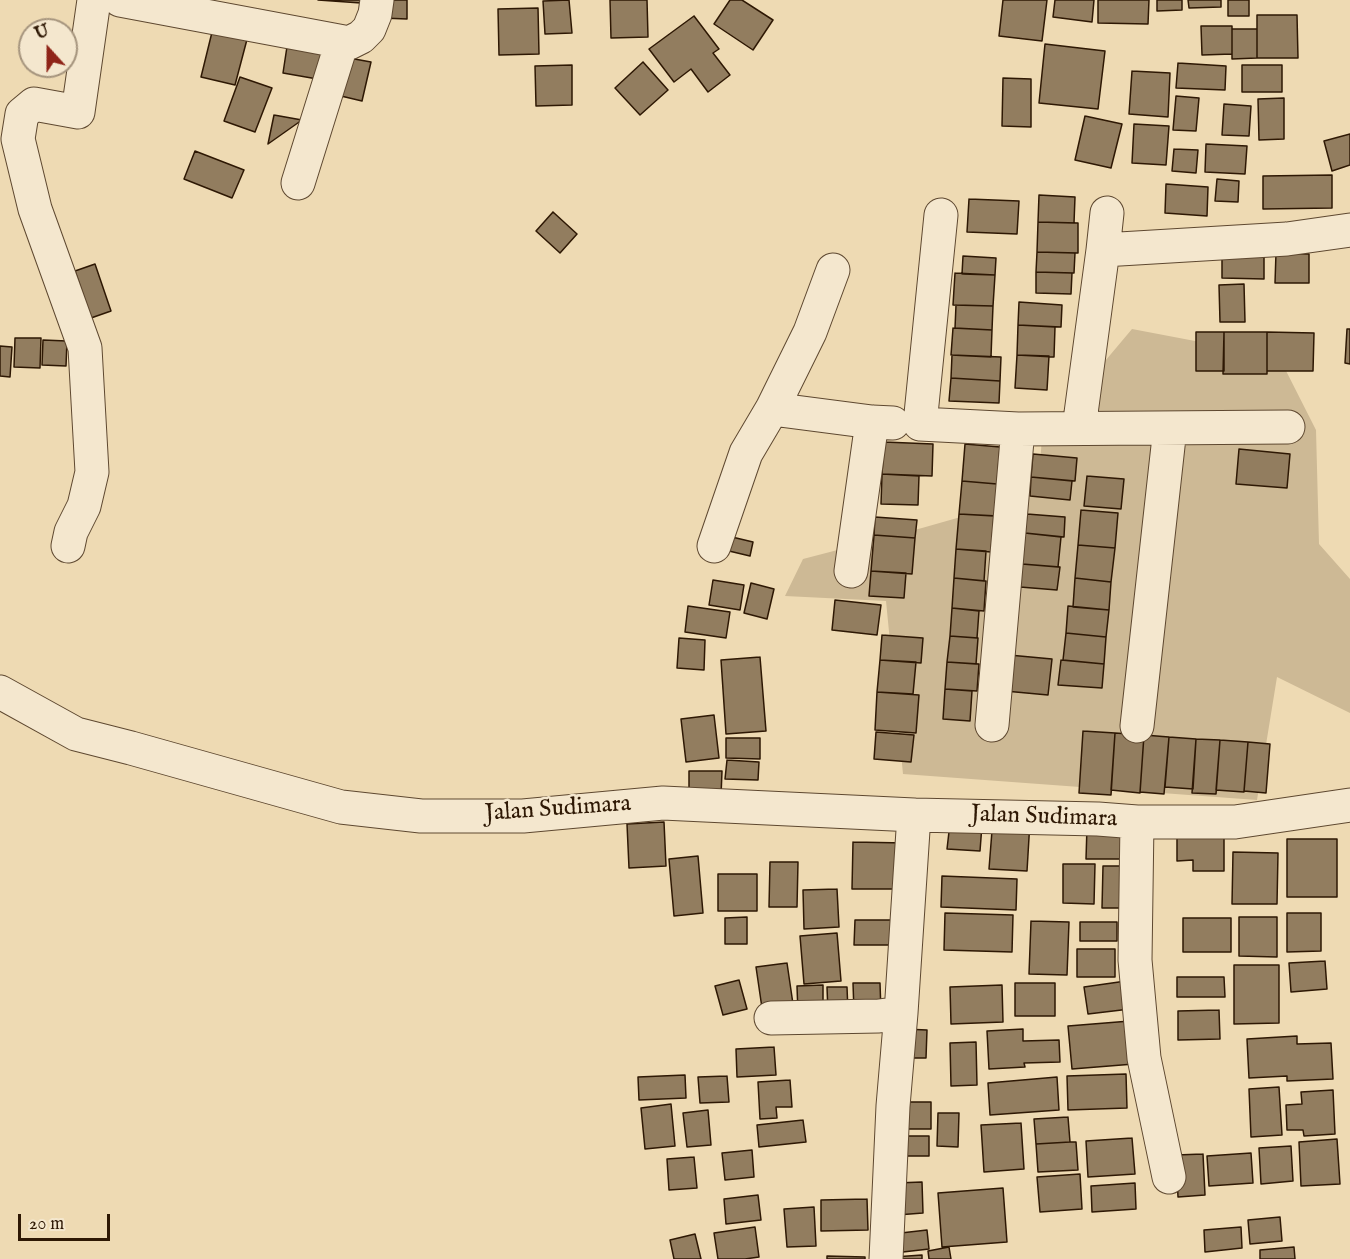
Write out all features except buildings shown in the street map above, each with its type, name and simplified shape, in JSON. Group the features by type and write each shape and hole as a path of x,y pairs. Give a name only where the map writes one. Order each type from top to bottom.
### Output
{"street":[{"path":"68,546 71,532 84,506 92,472 85,348 35,209 18,139 22,114 34,104 78,112 94,0"},
{"path":"120,0 350,43 369,29 377,0"},
{"path":"298,183 342,42"},
{"path":"1079,428 1107,213"},
{"path":"920,424 941,215"},
{"path":"1102,250 1287,239 1350,230"},
{"path":"714,546 746,453 772,409 810,332 832,270"},
{"path":"772,409 872,422 1018,429 1288,427"},
{"path":"851,571 872,422"},
{"path":"1137,726 1170,428"},
{"path":"992,725 1018,429"},
{"name":"Jalan Sudimara","path":"0,692 76,734 341,807 421,816 523,816 663,803 914,815 1137,822 1235,822 1350,805"},
{"path":"886,1259 893,1106 914,815"},
{"name":"Jalan Sudimara","path":"1137,822 1136,971 1144,1058 1169,1177"},
{"path":"771,1018 879,1016 901,1013"}],"shaded area":[{"path":"1132,329 1279,357 1316,430 1319,544 1350,579 1350,713 1277,677 1257,800 903,774 886,601 785,596 803,559 1038,495 1042,436"}]}
